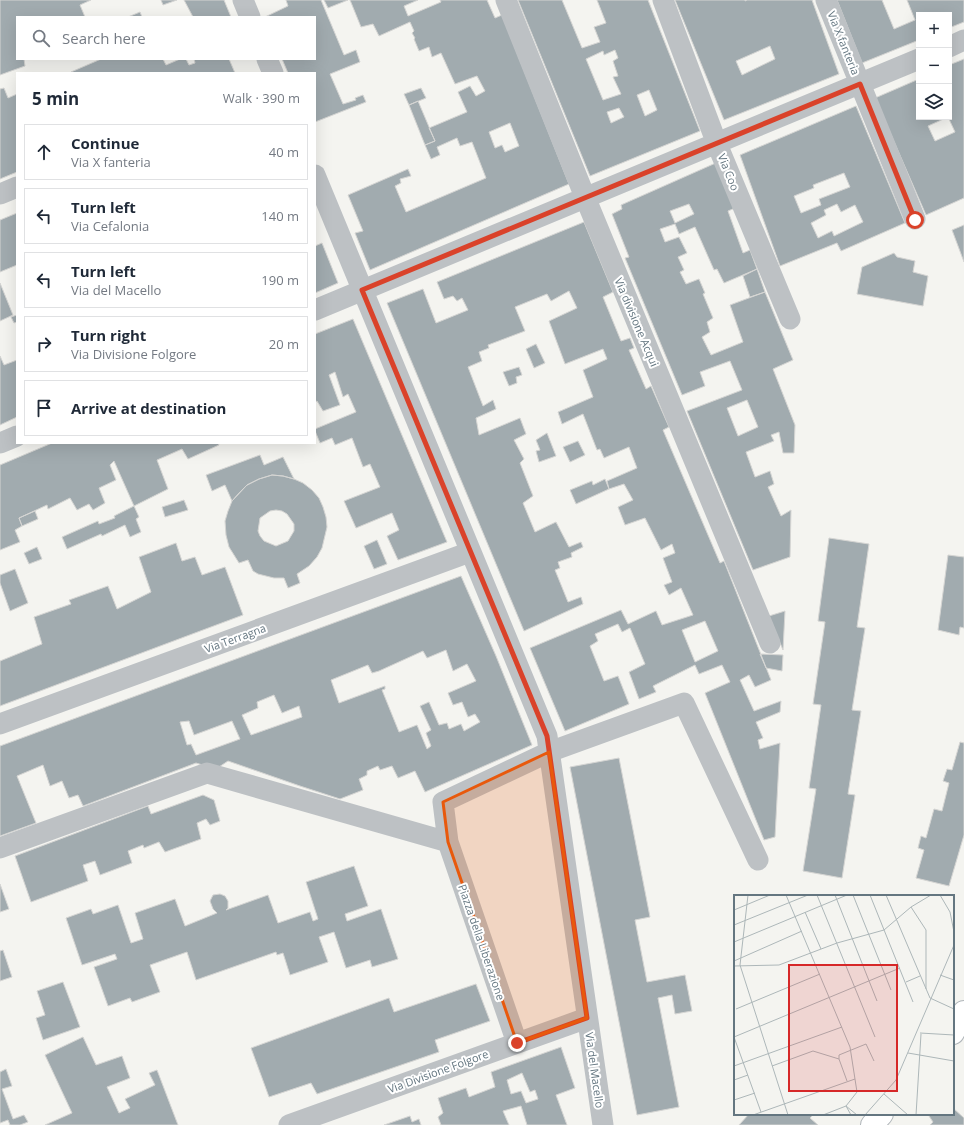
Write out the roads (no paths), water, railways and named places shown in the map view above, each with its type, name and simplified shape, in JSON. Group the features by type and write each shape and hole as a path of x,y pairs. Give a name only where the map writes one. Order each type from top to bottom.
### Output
{"street":[{"path":"243,0 250,16"},
{"name":"Via divisione Acqui","path":"506,0 585,197 770,643"},
{"name":"Via Coo","path":"662,0 717,144 790,319"},
{"name":"Via X fanteria","path":"826,0 915,220"},
{"path":"952,46 964,40"},
{"path":"267,60 273,72"},
{"path":"316,310 916,60"},
{"name":"Via del Macello","path":"316,177 547,736 603,1125"},
{"path":"0,194 16,186"},
{"path":"0,443 16,436"},
{"name":"Via Terragna","path":"0,724 470,552"},
{"path":"549,752 684,703 758,860"},
{"name":"Piazza della Liberazione","path":"517,1043 448,842 443,802 549,752"},
{"path":"0,848 208,773 448,842"},
{"path":"954,1031 964,1012"},
{"name":"Via Divisione Folgore","path":"289,1125 587,1018"},
{"path":"872,1125 881,1115"}]}
